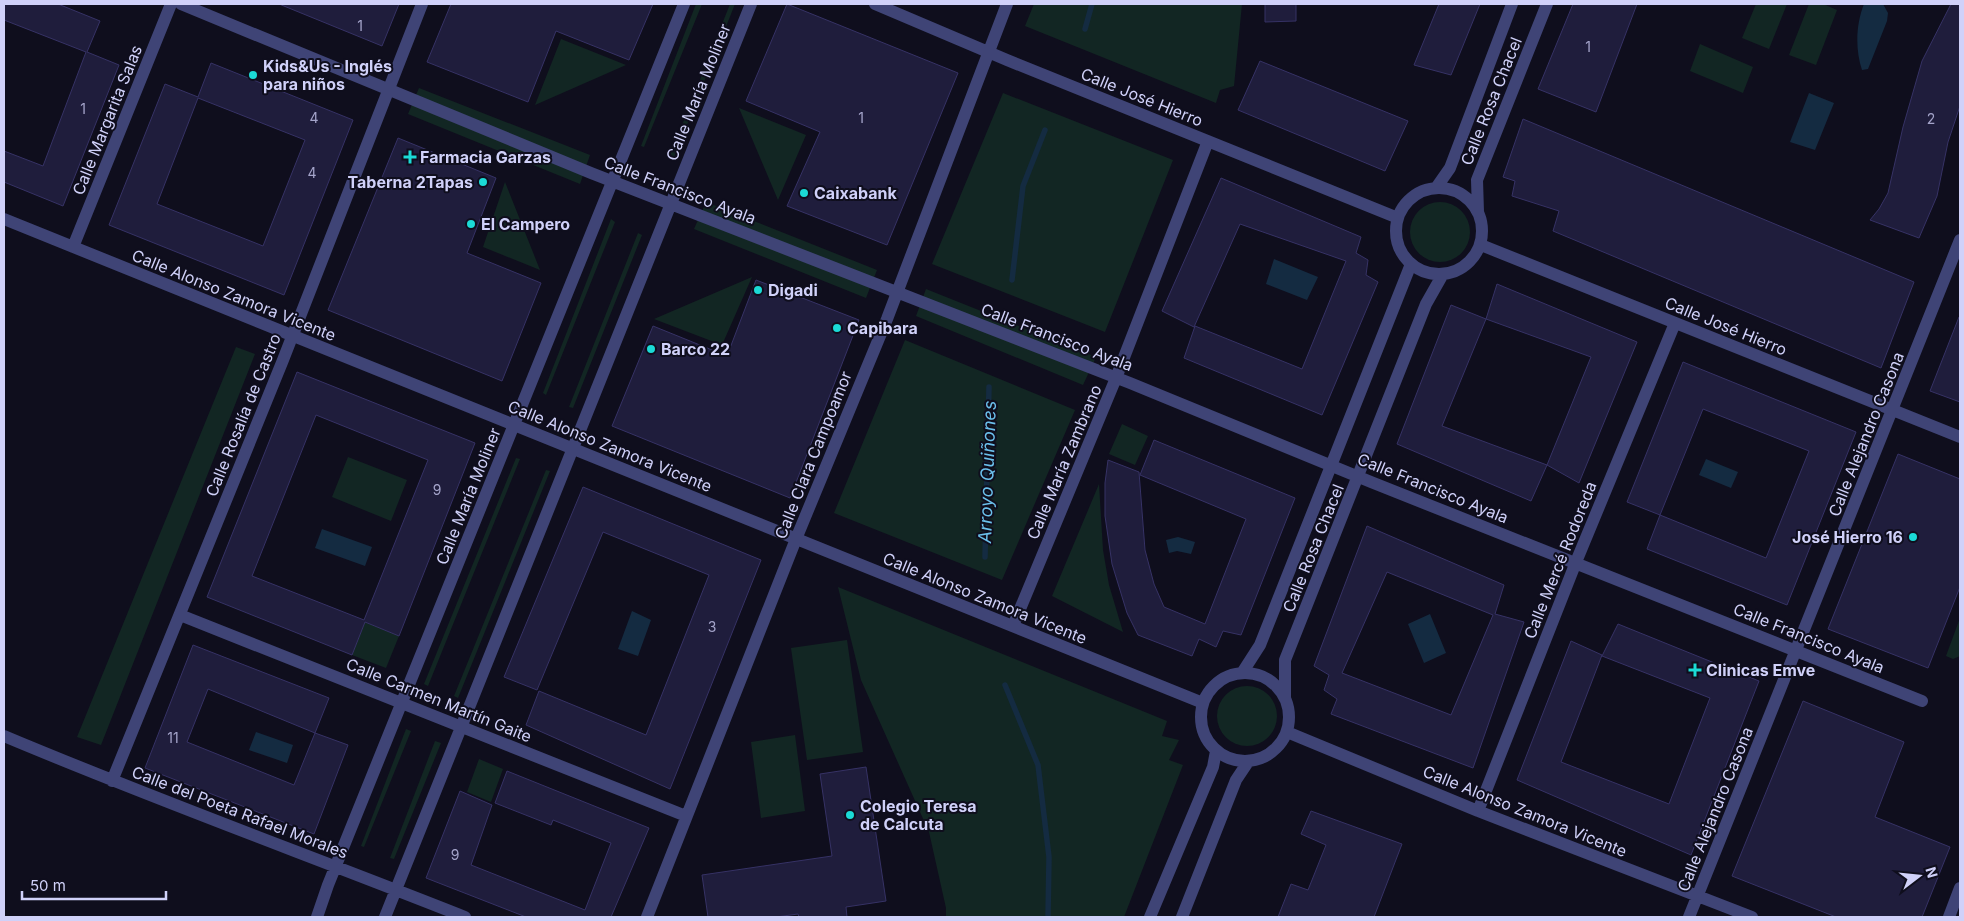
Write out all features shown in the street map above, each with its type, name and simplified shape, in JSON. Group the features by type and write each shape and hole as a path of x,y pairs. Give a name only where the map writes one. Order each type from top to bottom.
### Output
{"street":[{"name":"Calle Margarita Salas","path":"73,247 171,4"},
{"name":"Calle Francisco Ayala","path":"181,4 612,181 1116,378 1922,701"},
{"name":"Calle Rosalía de Castro","path":"112,781 293,336 422,4"},
{"name":"Calle María Moliner","path":"317,917 684,4"},
{"name":"Calle María Moliner","path":"385,917 751,4"},
{"name":"Calle José Hierro","path":"875,4 988,52 1398,218"},
{"name":"Calle Clara Campoamor","path":"647,917 796,539 897,292 1007,4"},
{"name":"Calle Rosa Chacel","path":"1436,188 1450,168 1512,4"},
{"name":"Calle Rosa Chacel","path":"1478,212 1477,180 1547,4"},
{"name":"Calle María Zambrano","path":"1013,626 1116,378 1208,141"},
{"path":"1436,188 1453,190 1468,198 1478,212 1482,228 1480,245 1472,259 1459,270 1443,274 1426,272 1412,264 1401,250 1397,234 1398,218 1407,203 1420,192 1436,188"},
{"name":"Calle Alonso Zamora Vicente","path":"4,219 1203,703"},
{"name":"Calle Alejandro Casona","path":"1689,917 1960,240"},
{"name":"Calle José Hierro","path":"1480,245 1960,437"},
{"name":"Calle Rosa Chacel","path":"1242,673 1260,645 1412,264"},
{"name":"Calle Rosa Chacel","path":"1285,697 1285,660 1426,304 1443,274"},
{"name":"Calle Mercé Rodoreda","path":"1478,811 1576,562 1675,323"},
{"name":"Calle Carmen Martín Gaite","path":"180,615 686,816"},
{"path":"1242,673 1259,675 1274,684 1285,697 1290,714 1288,732 1279,747 1265,757 1248,762 1231,760 1216,751 1206,737 1201,720 1203,703 1212,688 1225,678 1242,673"},
{"name":"Calle Alonso Zamora Vicente","path":"1288,732 1478,811 1752,917"},
{"name":"Calle del Poeta Rafael Morales","path":"4,736 112,781 465,917"},
{"path":"1150,917 1213,767 1216,751"},
{"path":"1182,917 1236,780 1248,762"},
{"path":"1948,917 1960,888"}],"green space":[{"path":"696,4 702,4 644,147 641,146"},
{"path":"730,4 735,4 673,160 669,158"},
{"path":"1034,4 1242,4 1234,86 1220,90 1216,103 1025,26"},
{"path":"1756,4 1787,4 1769,49 1742,38"},
{"path":"1809,4 1823,4 1837,10 1816,65 1789,55"},
{"path":"561,39 626,65 535,105"},
{"path":"1700,44 1753,67 1743,93 1690,71"},
{"path":"419,88 590,155 580,184 408,114"},
{"path":"1003,93 1173,160 1105,332 932,264"},
{"path":"739,108 806,135 778,200"},
{"path":"505,182 540,270 483,247"},
{"path":"706,202 877,270 866,298 694,229"},
{"path":"1440,202 1457,207 1465,215 1470,232 1465,249 1457,257 1440,262 1423,257 1415,249 1410,232 1415,215 1423,207"},
{"path":"611,219 615,222 546,395 543,393"},
{"path":"638,233 642,235 573,408 569,407"},
{"path":"752,277 722,345 654,319"},
{"path":"926,289 1096,357 1083,385 916,316"},
{"path":"905,340 1075,410 1002,580 834,513"},
{"path":"236,347 255,354 101,745 77,737"},
{"path":"1122,424 1148,436 1135,465 1109,454"},
{"path":"348,457 407,480 391,521 332,497"},
{"path":"516,458 520,459 428,686 424,684"},
{"path":"546,470 550,471 458,698 454,696"},
{"path":"1099,484 1103,550 1109,585 1123,632 1052,596"},
{"path":"838,587 1167,721 1162,736 1179,740 1169,760 1183,765 1124,917 946,917 946,908 929,832 861,680"},
{"path":"1960,618 1960,656 1953,659 1946,656"},
{"path":"365,622 399,636 386,668 352,655"},
{"path":"847,640 863,752 807,760 791,648"},
{"path":"1247,686 1263,691 1268,695 1272,700 1277,716 1272,732 1268,737 1263,741 1247,746 1231,741 1226,737 1222,732 1217,716 1222,700 1226,695 1231,691"},
{"path":"406,729 411,731 364,847 361,846"},
{"path":"795,735 805,811 761,818 751,742"},
{"path":"435,741 441,743 394,859 390,858"},
{"path":"479,759 503,769 491,802 467,792"}],"water":[{"path":"1864,4 1883,4 1888,13 1887,21 1868,69 1862,70 1858,54 1857,37 1859,20"},
{"path":"1809,93 1834,103 1815,150 1790,142"},
{"path":"1274,259 1318,277 1307,300 1266,284"},
{"path":"1706,459 1738,472 1731,488 1699,475"},
{"path":"322,529 372,547 365,566 315,548"},
{"path":"1178,537 1195,542 1191,554 1177,551 1169,553 1166,540"},
{"path":"632,611 651,620 638,656 618,649"},
{"path":"1430,614 1446,653 1424,663 1408,624"},
{"path":"256,732 293,745 287,763 249,750"}],"building":[{"path":"4,4 58,4 100,21 87,52 119,65 63,206 4,182 4,151 43,166 86,52 4,20"},
{"path":"279,4 399,4 382,46"},
{"path":"451,4 653,4 629,60 556,31 528,102 427,62"},
{"path":"787,4 958,73 887,245 787,206 820,132 746,101"},
{"path":"1265,4 1296,4 1296,21 1265,22"},
{"path":"1439,4 1480,4 1451,75 1414,65"},
{"path":"1573,4 1637,4 1596,112 1538,89"},
{"path":"1951,4 1960,4 1960,106 1948,142 1937,196 1919,238 1870,220 1888,193 1903,127 1922,61"},
{"path":"1260,61 1408,121 1385,171 1238,110"},
{"path":"211,63 353,120 284,295 109,225 165,84 198,97","holes":["198,98 305,140 263,246 157,204"]},
{"path":"1523,119 1914,282 1881,368 1553,231 1559,211 1512,196 1515,181 1503,177"},
{"path":"398,138 496,178 467,253 541,283 502,381 328,310"},
{"path":"1221,178 1361,237 1356,253 1368,260 1366,275 1378,282 1322,415 1184,358 1195,326 1302,369 1346,261 1240,224 1194,327 1162,311"},
{"path":"756,280 859,320 790,498 612,426 653,326 727,356"},
{"path":"1497,284 1637,342 1579,483 1547,465 1591,357 1486,319"},
{"path":"1451,305 1486,319 1442,426 1547,465 1531,501 1397,444"},
{"path":"1960,317 1960,402 1930,391"},
{"path":"1683,362 1856,432 1787,605 1647,549 1660,515 1627,502","holes":["1703,409 1809,451 1766,558 1660,515"]},
{"path":"297,372 475,443 399,636 365,622 352,655 207,597","holes":["316,415 428,460 364,620 252,576"]},
{"path":"1154,440 1295,498 1241,635 1223,631 1216,647 1199,639 1192,656 1138,635 1127,613 1112,564 1105,516 1105,483 1108,460 1139,472 1145,550 1154,584 1164,607 1205,624 1246,519 1140,475"},
{"name":"José Hierro 16","path":"1898,454 1960,479 1960,587 1928,668 1828,629"},
{"path":"583,487 761,560 670,789 526,725 539,691 646,735 709,575 603,532 537,690 504,677"},
{"path":"1367,526 1504,585 1495,614 1524,622 1473,768 1331,714 1337,699 1324,690 1329,675 1314,666","holes":["1387,572 1493,615 1451,715 1342,673"]},
{"path":"1618,624 1759,681 1691,855 1517,780 1571,641 1602,655 1561,762 1669,804 1710,698 1602,656"},
{"path":"193,645 329,698 315,733 348,745 314,834 145,768","holes":["208,689 315,733 294,785 187,742"]},
{"path":"1803,701 1904,742 1875,817 1950,847 1922,917 1836,917 1732,876"},
{"name":"Colegio Teresa de Calcuta","path":"866,767 886,901 846,907 847,917 799,917 798,914 776,917 708,917 702,875 832,856 820,774"},
{"path":"507,771 649,828 611,917 526,917 426,878 460,791 492,805 471,865 585,910 611,843 553,820 551,825 495,803"},
{"path":"1311,811 1402,844 1374,917 1278,917 1291,884 1308,890 1326,845 1301,834"}],"waterway":[{"name":"Arroyo Quiñones","path":"1085,29 1092,4"},
{"name":"Arroyo Quiñones","path":"1012,280 1023,186 1045,130"},
{"name":"Arroyo Quiñones","path":"985,557 989,387"},
{"name":"Arroyo Quiñones","path":"1005,685 1038,765 1049,857 1048,917"}],"place":[{"name":"Kids&Us - Inglés para niños","path":"253,75"},
{"name":"Farmacia Garzas","path":"410,157"},
{"name":"Taberna 2Tapas","path":"483,182"},
{"name":"Caixabank","path":"804,193"},
{"name":"El Campero","path":"471,224"},
{"name":"Digadi","path":"758,290"},
{"name":"Capibara","path":"837,328"},
{"name":"Barco 22","path":"651,349"},
{"name":"José Hierro 16","path":"1913,537"},
{"name":"Clinicas Emve","path":"1695,670"},
{"name":"Colegio Teresa de Calcuta","path":"850,815"}]}
